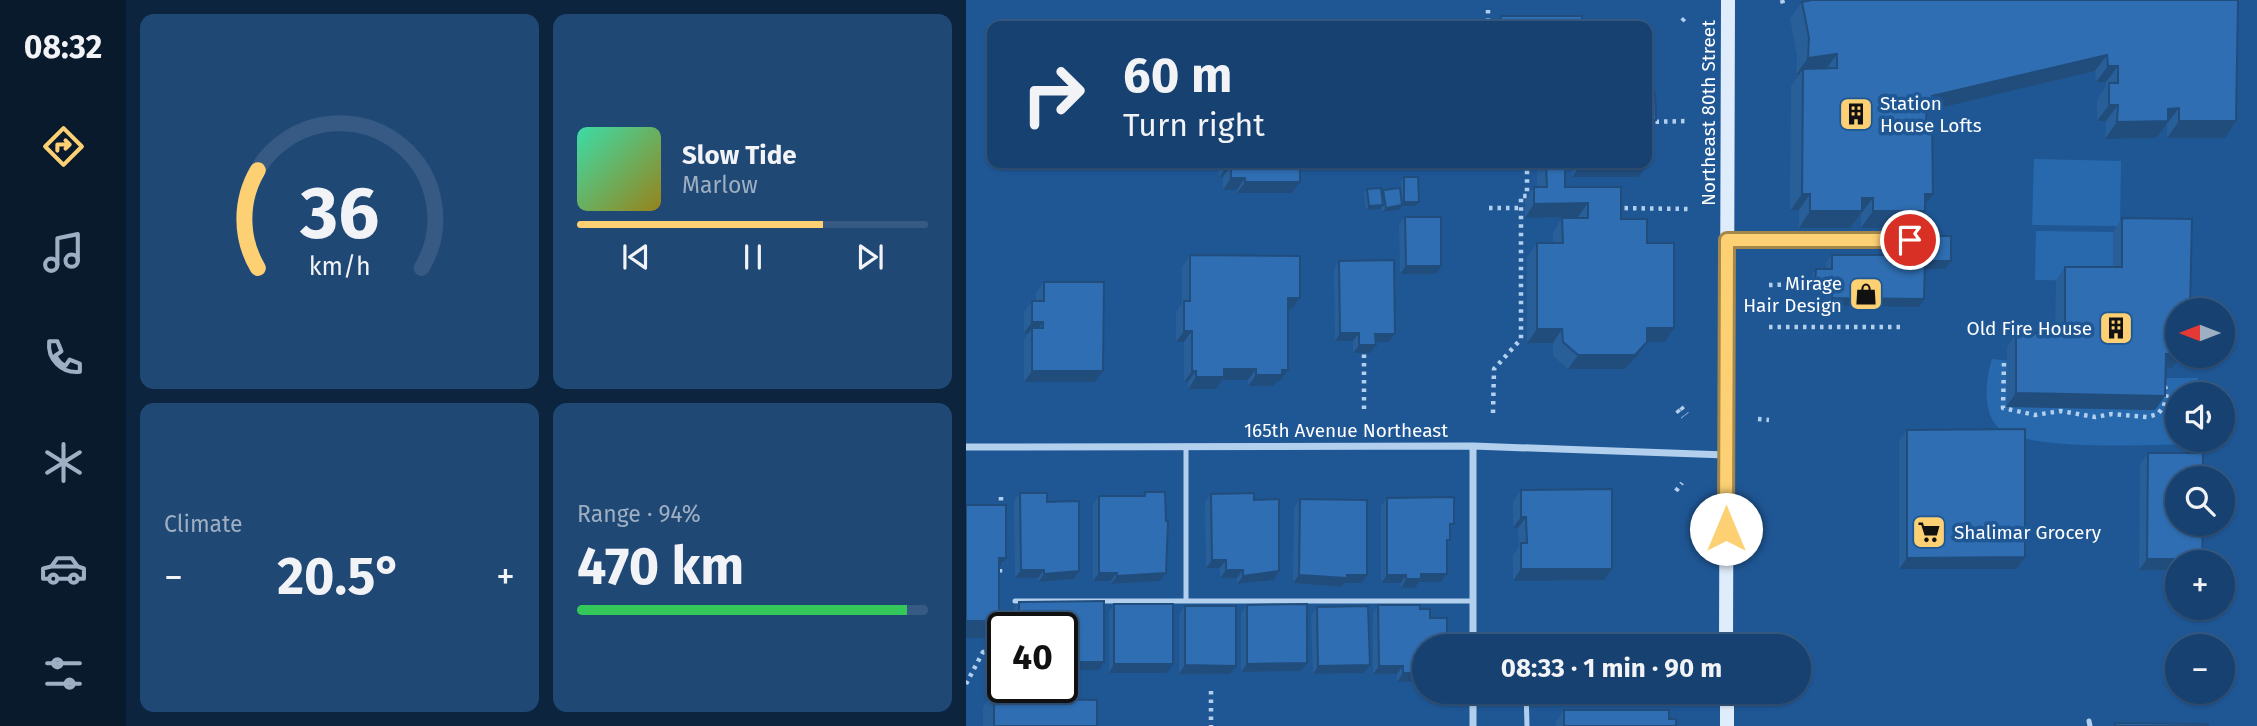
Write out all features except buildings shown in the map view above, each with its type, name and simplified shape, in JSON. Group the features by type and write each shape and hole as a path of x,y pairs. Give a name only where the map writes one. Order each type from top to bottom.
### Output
{"street":[{"name":"Northeast 80th Street","path":"1726,634 1728,0"},
{"name":"165th Avenue Northeast","path":"966,447 1474,446 1726,455"},
{"path":"1474,446 1474,634"},
{"path":"1474,704 1474,726"},
{"path":"1727,704 1727,726"}],"lane":[{"path":"1727,240 1910,240"},
{"path":"1185,446 1185,601"},
{"path":"1015,601 1474,601"},
{"path":"1526,704 1527,726"}],"path":[{"path":"1782,0 1784,7"},
{"path":"1488,10 1488,21"},
{"path":"1682,22 1687,16"},
{"path":"1652,122 1688,121"},
{"path":"1493,413 1494,369 1521,339 1521,196 1527,196 1527,168"},
{"path":"1489,208 1521,208"},
{"path":"1612,208 1689,209"},
{"path":"1769,285 1810,284"},
{"path":"1769,327 1901,327"},
{"path":"1364,353 1364,409"},
{"path":"2004,363 2003,408 2029,415 2061,411 2095,417 2112,414 2154,416 2162,410 2166,401 2162,374"},
{"path":"1679,408 1685,416"},
{"path":"1758,419 1769,420"},
{"path":"1676,491 1682,483"},
{"path":"1211,691 1211,726"}],"shaded area":[{"path":"2034,159 2121,161 2120,226 2032,225"},
{"path":"2036,231 2113,232 2113,281 2035,280"},
{"path":"1992,359 2156,378 2198,378 2198,382 2165,382 2165,444 2061,444 2011,435 1997,426 1987,403 1988,375"}],"place":[{"name":"Station House Lofts","path":"1856,114"},
{"name":"Mirage Hair Design","path":"1866,294"},
{"name":"Old Fire House","path":"2116,328"},
{"name":"Shalimar Grocery","path":"1929,532"}],"route":[{"path":"1726,529 1727,240 1910,240"}]}
